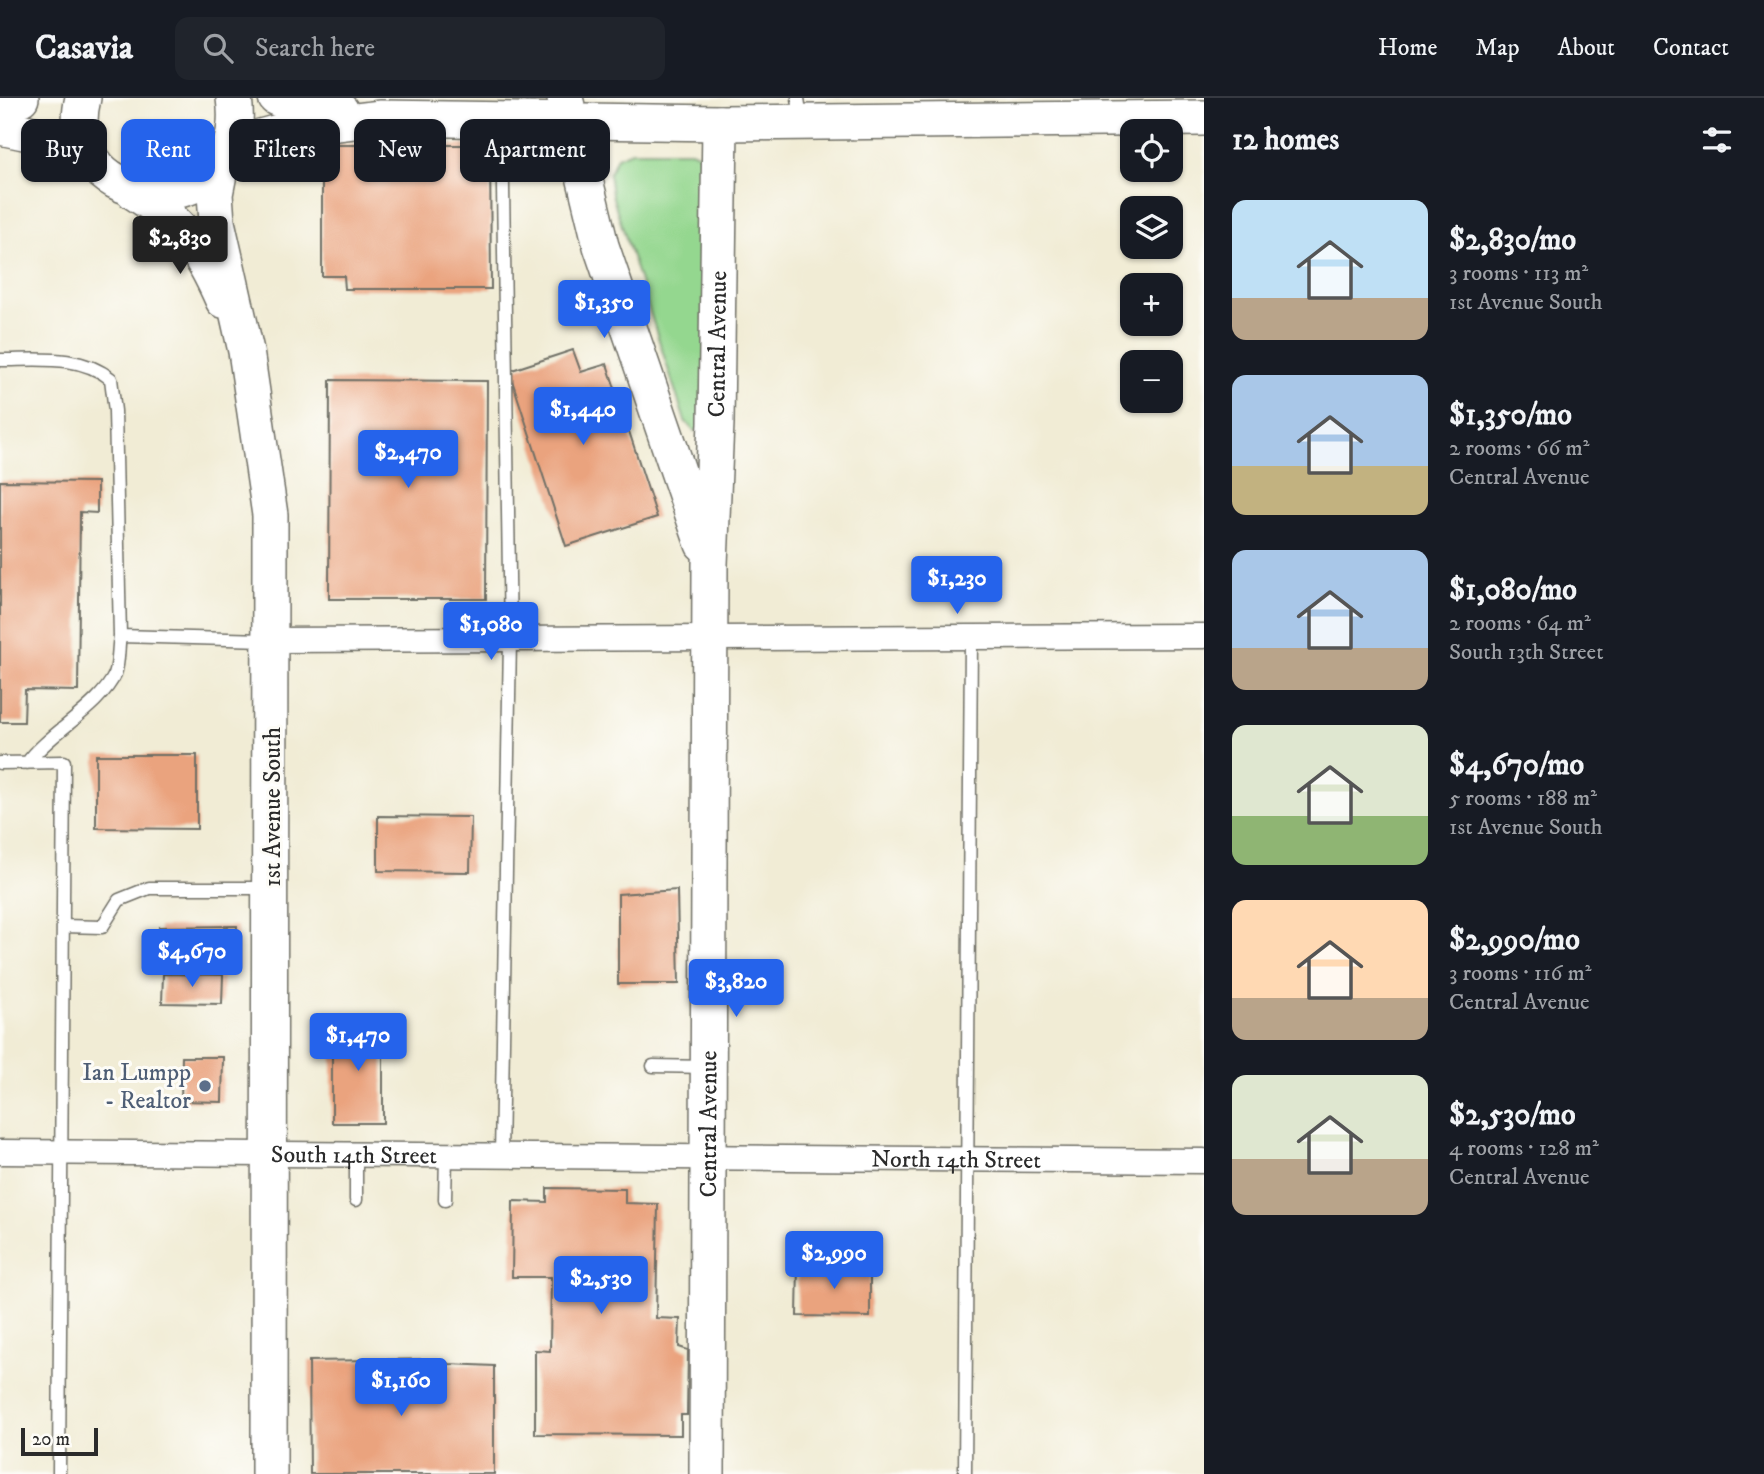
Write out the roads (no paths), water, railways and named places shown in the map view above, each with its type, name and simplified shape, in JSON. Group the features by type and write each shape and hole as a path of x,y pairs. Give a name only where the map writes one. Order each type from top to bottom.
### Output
{"main road":[{"path":"0,103 21,98"},
{"path":"81,119 83,98"},
{"name":"1st Avenue South","path":"234,98 234,134 224,158 215,194 217,222 246,351 270,515 272,1154 269,1474"},
{"path":"276,98 379,118"},
{"path":"515,119 567,111 720,123 800,111 1010,109 1204,118"},
{"name":"Central Avenue","path":"567,111 601,246 710,564"},
{"path":"126,188 145,194 183,190 201,182 224,158 253,139 290,129 379,118 460,120"},
{"name":"Central Avenue","path":"707,1474 710,564 716,423 720,123"},
{"name":"1st Avenue South","path":"0,127 21,131"},
{"name":"1st Avenue South","path":"107,176 164,210 188,234 212,275 246,351"}],"street":[{"path":"272,640 1204,636"},
{"name":"South 14th Street","path":"0,1152 708,1157"},
{"name":"North 14th Street","path":"708,1157 1204,1161"}],"lane":[{"path":"501,1156 510,640 503,182"},
{"path":"0,360 65,360 95,367 111,380 115,411 120,636 115,673 101,693 39,746 27,763"},
{"path":"120,636 272,640"},
{"path":"965,1474 971,638"},
{"path":"0,763 64,762 59,1474"},
{"path":"63,926 102,927 119,900 149,888 272,888"},
{"path":"653,1066 708,1067"},
{"path":"356,1155 356,1200"},
{"path":"446,1155 446,1200"}],"place":[{"name":"Ian Lumpp - Realtor","path":"205,1086"}]}
